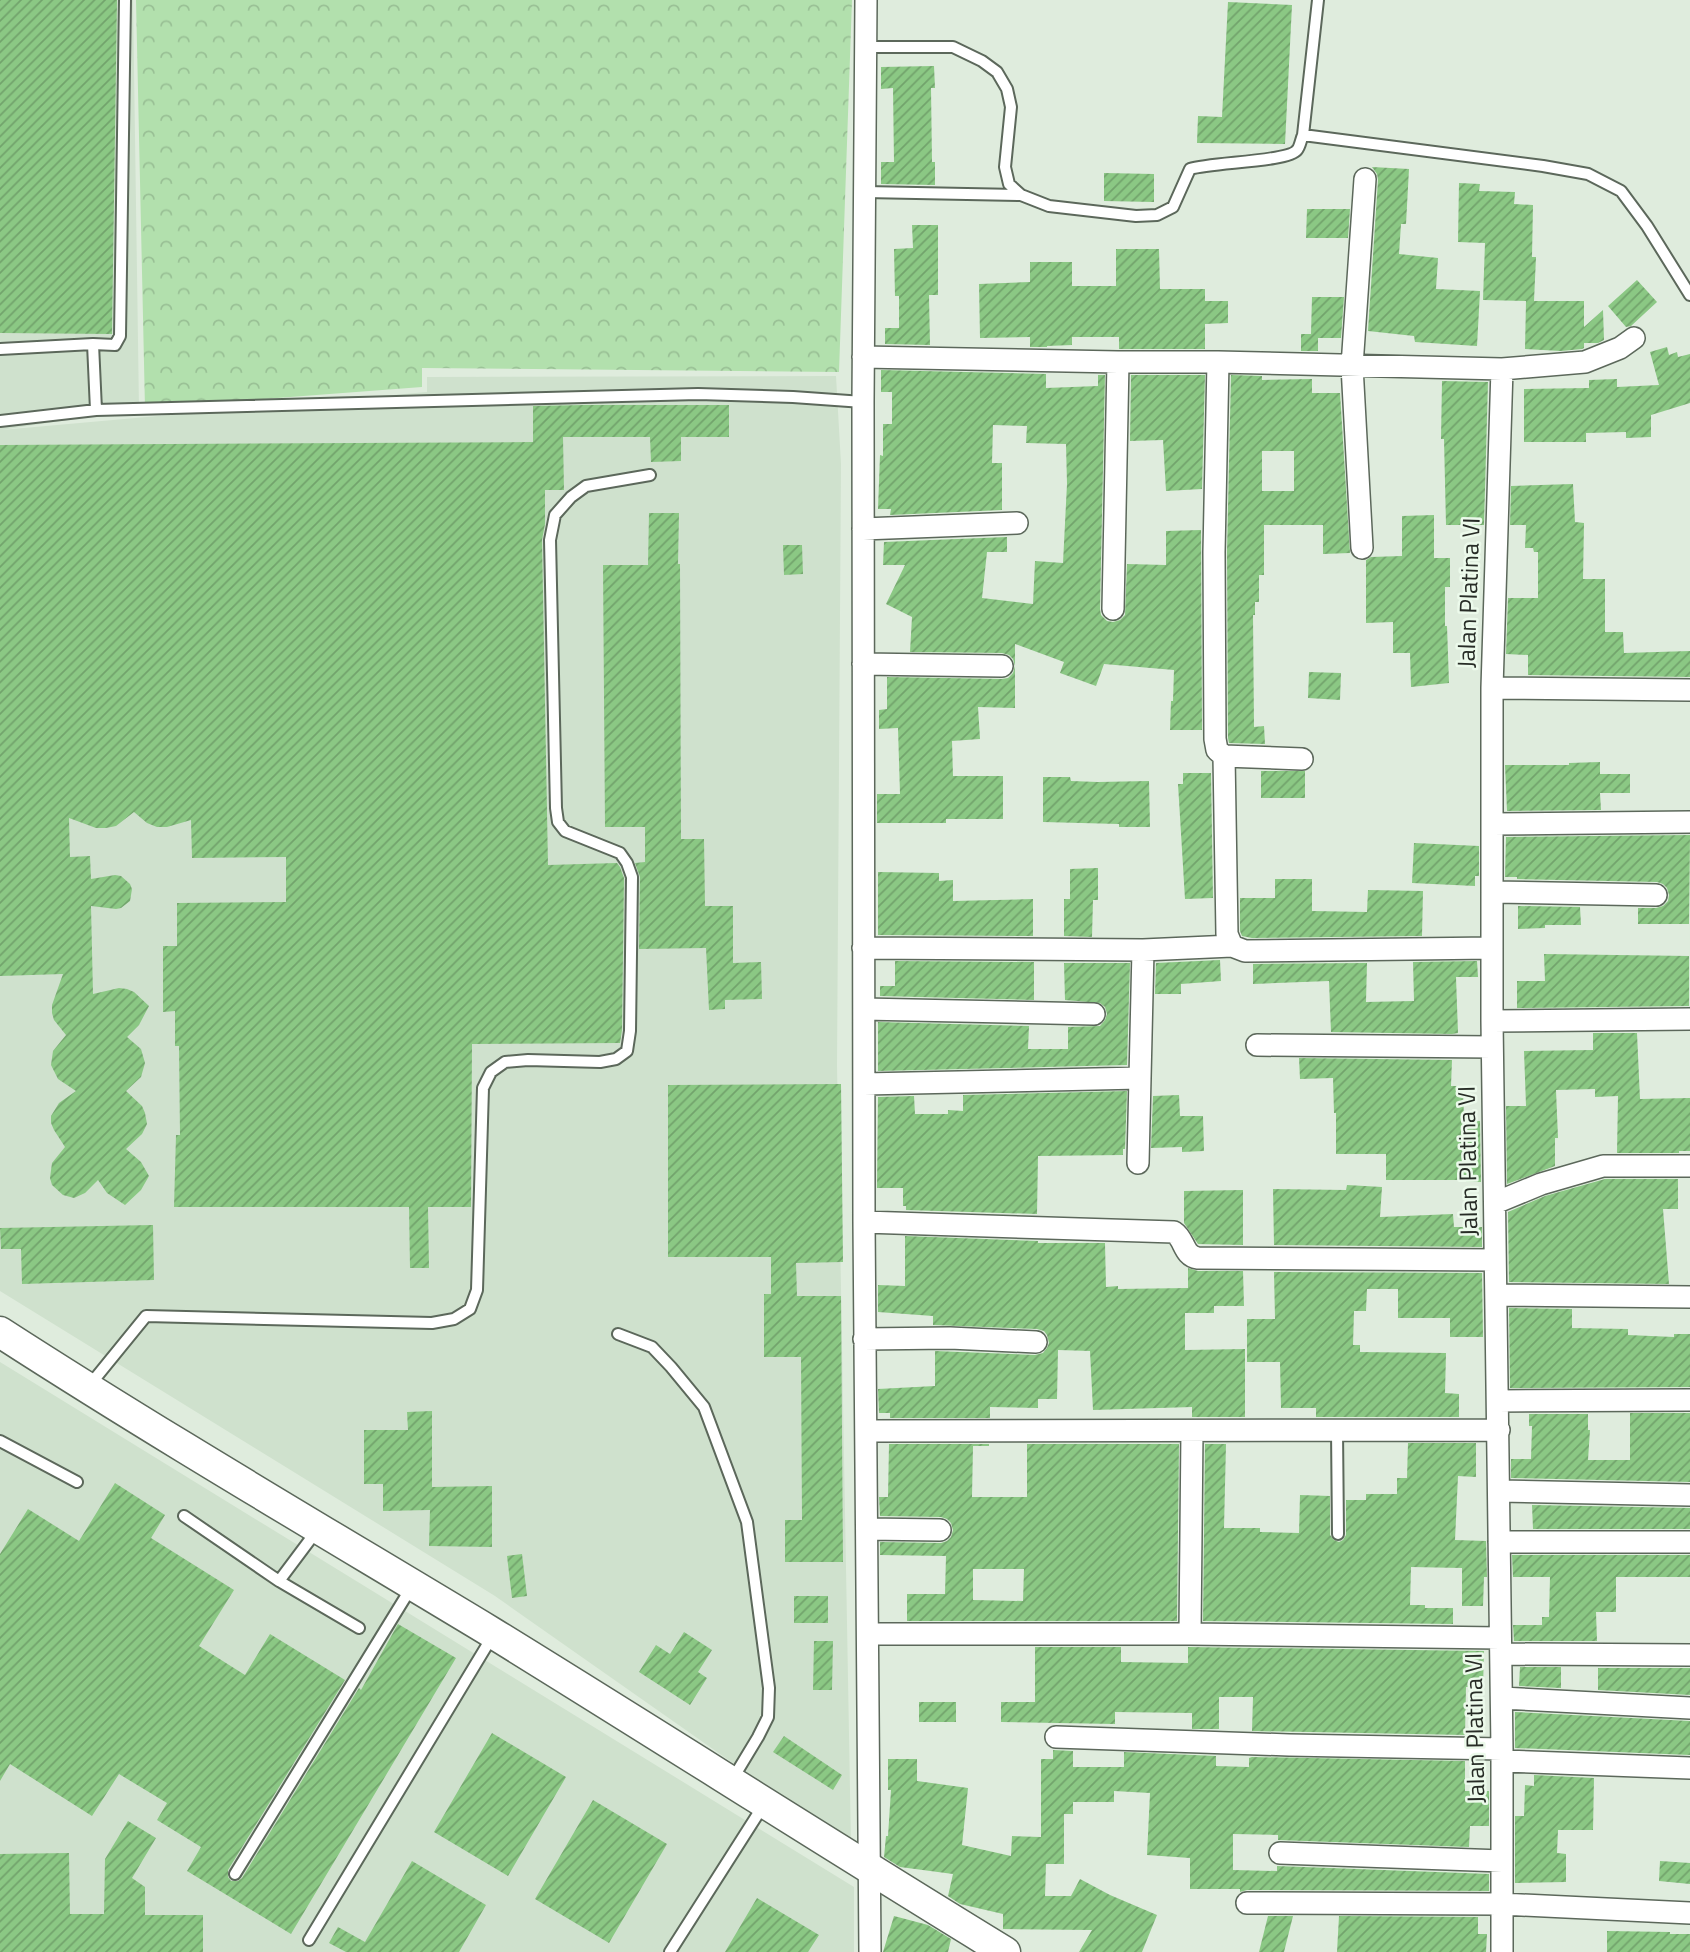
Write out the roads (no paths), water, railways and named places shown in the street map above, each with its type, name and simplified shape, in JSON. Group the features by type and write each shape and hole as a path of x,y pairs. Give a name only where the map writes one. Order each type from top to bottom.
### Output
{"street":[{"path":"866,0 863,948 868,1634 854,1860 870,1952"},
{"path":"1362,548 1352,366 1365,180"},
{"path":"863,357 1502,369 1585,362 1620,348 1634,338"},
{"path":"1113,609 1118,362"},
{"path":"1218,362 1214,552 1217,750 1224,756 1302,759"},
{"name":"Jalan Platina VI","path":"1502,369 1492,688 1492,1048 1503,1755 1502,1952"},
{"path":"863,529 1017,523"},
{"path":"863,664 1002,666"},
{"path":"1492,688 1690,691"},
{"path":"1224,756 1227,934 1233,946"},
{"path":"1492,824 1690,822"},
{"path":"1492,892 1657,895"},
{"path":"863,948 1143,950 1233,946 1245,951 1492,948"},
{"path":"1138,1163 1143,950"},
{"path":"864,1009 1094,1014"},
{"path":"1492,1021 1690,1019"},
{"path":"1257,1045 1492,1048"},
{"path":"864,1084 1140,1078"},
{"path":"1495,1203 1541,1184 1603,1166 1690,1166"},
{"path":"864,1222 1174,1232 1180,1237 1187,1252 1198,1258 1495,1259"},
{"path":"1496,1295 1690,1297"},
{"path":"0,1332 1005,1952"},
{"path":"864,1339 950,1338 1036,1342"},
{"path":"1497,1402 1690,1400"},
{"path":"866,1432 1499,1430"},
{"path":"1190,1634 1192,1431"},
{"path":"1499,1491 1690,1495"},
{"path":"867,1530 940,1530"},
{"path":"1499,1542 1690,1542"},
{"path":"868,1634 1190,1634 1690,1656"},
{"path":"1502,1698 1690,1708"},
{"path":"1056,1737 1503,1755 1690,1768"},
{"path":"1280,1853 1502,1861"},
{"path":"1247,1903 1502,1904 1690,1913"}],"lane":[{"path":"0,349 115,345 120,336 125,0"},
{"path":"865,192 1021,195 1049,206 1136,216 1157,215 1173,207 1189,169 1202,164 1277,159 1289,156 1297,150 1303,135 1318,0"},
{"path":"867,47 953,47 982,61 996,72 1007,89 1012,107 1005,167 1009,184 1021,195"},
{"path":"1303,135 1588,174 1621,191 1647,226 1690,295"},
{"path":"93,344 96,411"},
{"path":"0,421 96,411 698,394 863,402"},
{"path":"87,1388 146,1316 432,1323 454,1319 470,1309 477,1290 483,1088 491,1072 505,1062 600,1062 616,1059 627,1051 630,1031 632,877 620,853 565,831 558,822 550,540 555,515 571,497 586,486 650,475"},
{"path":"618,1334 652,1347 704,1407 747,1522 769,1688 768,1717 731,1782"},
{"path":"1337,1430 1338,1534"},
{"path":"0,1441 77,1482"},
{"path":"184,1516 279,1581 359,1628"},
{"path":"279,1581 319,1528"},
{"path":"235,1874 413,1585"},
{"path":"309,1940 493,1634"},
{"path":"670,1952 765,1803"}]}
